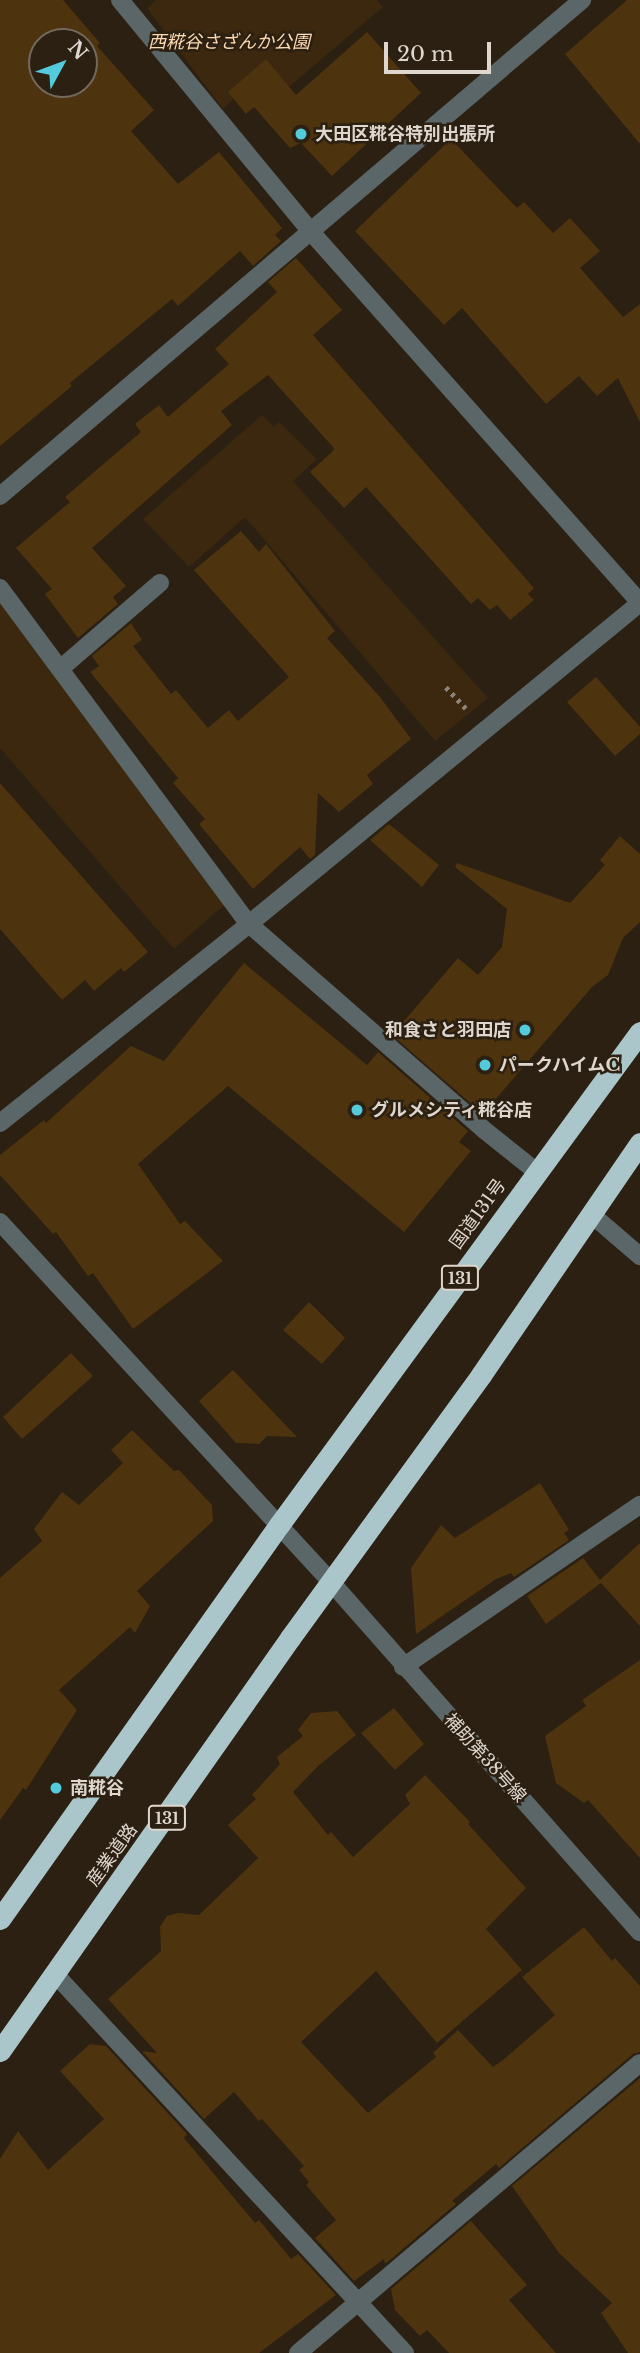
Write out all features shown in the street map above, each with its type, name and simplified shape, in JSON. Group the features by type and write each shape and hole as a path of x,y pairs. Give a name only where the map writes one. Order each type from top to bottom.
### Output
{"highway":[{"name":"国道131号","path":"279,1525 640,1032"},
{"name":"131","path":"331,1582 640,1143"},
{"name":"131","path":"0,1919 279,1525"},
{"name":"産業道路","path":"0,2051 331,1582"}],"street":[{"path":"0,1123 249,924 640,603 312,233 120,0"},
{"path":"0,496 312,233 582,0"},
{"path":"60,669 160,583"},
{"path":"0,588 249,924 483,1129 537,1172"},
{"path":"591,1214 640,1256"},
{"name":"補助第38号線","path":"0,1222 331,1582 403,1667 640,1932"},
{"path":"403,1667 640,1505"},
{"path":"55,1974 405,2353"},
{"path":"298,2353 640,2063"}],"green space":[{"name":"西糀谷さざんか公園","path":"156,0 377,0 383,7 284,91 264,69 223,109 147,8"},
{"path":"262,415 274,427 279,422 317,459 293,481 488,698 435,741 245,517 189,567 143,519"},
{"path":"0,603 226,903 174,949 0,748"}],"building":[{"path":"0,0 63,0 87,28 28,28 28,98 98,98 98,47 154,110 131,131 178,184 219,152 282,228 275,235 281,241 253,266 240,251 178,306 172,299 70,383 72,386 0,446"},
{"path":"627,0 640,0 640,144 565,54"},
{"path":"367,32 421,93 332,176 301,143 290,148 254,107 246,114 228,92 266,59 296,95"},
{"path":"451,139 517,208 524,202 553,233 570,218 600,251 580,268 623,317 640,304 640,422 618,378 597,396 579,376 546,404 462,308 444,325 355,231"},
{"path":"296,258 342,310 313,335 534,588 528,594 534,600 510,620 497,605 490,610 478,598 471,604 366,487 344,508 310,472 334,450 333,447 268,375 221,411 232,425 92,548 126,586 113,597 118,604 78,638 45,594 52,589 16,548 70,502 65,497 141,432 135,424 159,405 168,417 229,364 215,349 277,292 268,282"},
{"path":"241,531 259,552 266,544 335,631 327,638 380,697 411,739 367,775 373,784 339,812 318,793 315,855 310,859 300,847 253,889 199,824 205,819 173,783 178,778 90,672 99,666 92,656 131,623 142,640 133,646 171,694 176,690 208,728 229,710 238,721 289,677 194,570"},
{"path":"596,677 640,727 640,734 615,756 567,702"},
{"path":"0,783 148,952 124,972 121,968 94,991 85,980 62,1000 0,929"},
{"path":"389,824 439,865 422,887 370,840"},
{"path":"620,836 640,854 640,922 623,938 608,975 592,987 483,1114 392,1035 458,958 478,975 502,947 507,909 455,867 457,863 570,903 605,865 600,860"},
{"path":"244,963 367,1065 378,1052 468,1131 459,1142 471,1151 404,1232 228,1086 138,1164 180,1224 185,1221 223,1261 133,1329 93,1273 88,1276 56,1232 53,1234 0,1175 0,1155 44,1120 46,1123 131,1046 164,1061"},
{"path":"309,1302 345,1338 322,1364 283,1330"},
{"path":"71,1353 93,1376 22,1439 3,1417"},
{"path":"233,1370 297,1437 267,1436 259,1444 236,1443 199,1401"},
{"path":"132,1430 174,1471 179,1470 212,1505 213,1521 137,1591 150,1606 135,1633 130,1627 59,1690 77,1710 26,1790 23,1788 0,1820 0,1578 42,1541 34,1529 62,1492 79,1505 123,1463 111,1450"},
{"path":"540,1483 569,1530 564,1533 569,1540 514,1577 511,1573 496,1579 416,1634 411,1568 441,1525 455,1538"},
{"path":"640,1543 640,1626 601,1583 546,1624 527,1596 583,1558 600,1580"},
{"path":"640,1660 640,1858 588,1800 584,1803 556,1783 545,1736 586,1706 582,1700"},
{"path":"394,1708 424,1744 395,1770 361,1733"},
{"path":"337,1711 356,1735 318,1766 293,1792 328,1835 331,1832 353,1857 410,1804 405,1795 425,1775 470,1822 468,1824 526,1888 486,1929 522,1970 437,2043 376,1971 301,2042 368,2113 436,2057 433,2053 458,2030 493,2067 503,2060 555,2015 522,1977 584,1927 612,1961 615,1958 640,1986 640,2052 633,2054 499,2168 496,2164 452,2201 456,2204 385,2264 384,2259 354,2281 315,2238 336,2220 306,2185 309,2182 299,2170 304,2166 234,2092 204,2119 142,2051 157,2053 108,1999 161,1951 160,1927 167,1916 178,1913 199,1915 258,1858 228,1825 256,1799 252,1795 280,1764 277,1757 303,1736 298,1730 311,1713"},
{"path":"90,2044 106,2046 187,2134 184,2138 255,2223 259,2220 291,2259 298,2254 336,2295 259,2353 0,2353 0,2159 18,2131 48,2170 104,2119 60,2071"},
{"path":"640,2078 640,2353 628,2353 601,2313 612,2303 559,2253 512,2186"},
{"path":"471,2221 527,2285 509,2300 556,2353 449,2353 427,2330 420,2336 395,2310 391,2289"}],"place":[{"name":"大田区糀谷特別出張所","path":"301,134"},
{"name":"和食さと羽田店","path":"525,1030"},
{"name":"パークハイムC","path":"485,1065"},
{"name":"グルメシティ糀谷店","path":"357,1110"},
{"name":"南糀谷","path":"56,1788"}]}
